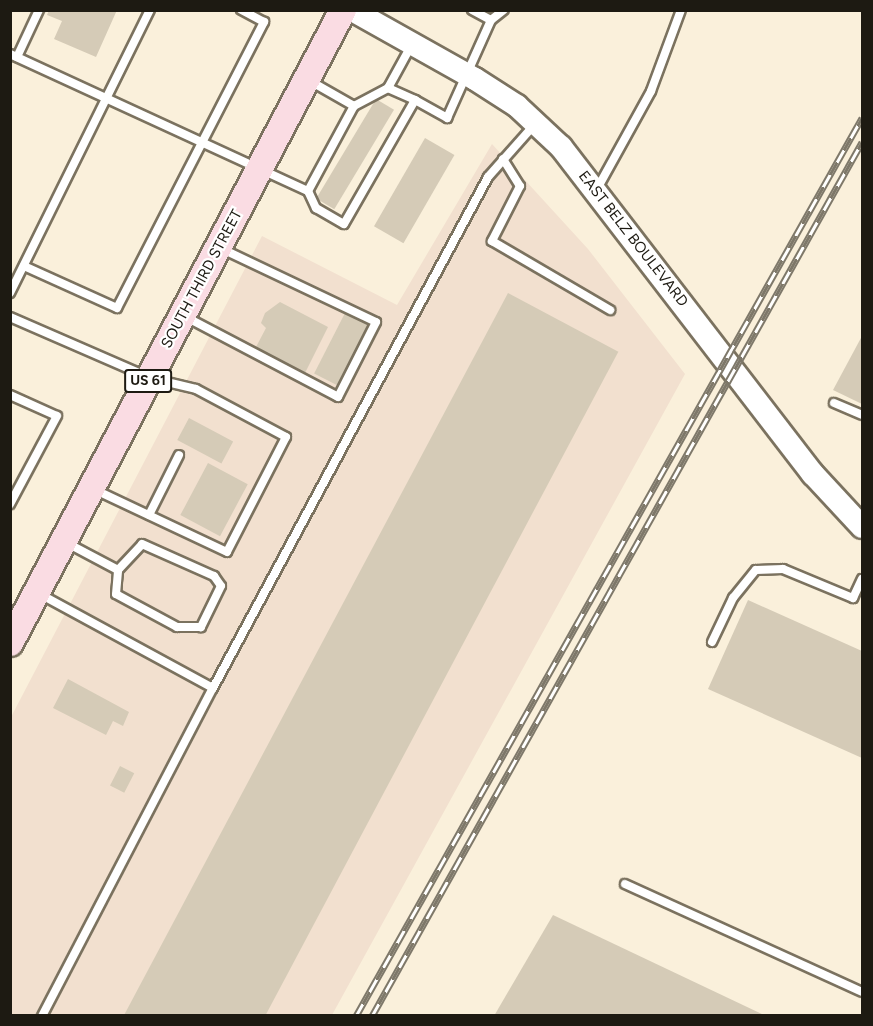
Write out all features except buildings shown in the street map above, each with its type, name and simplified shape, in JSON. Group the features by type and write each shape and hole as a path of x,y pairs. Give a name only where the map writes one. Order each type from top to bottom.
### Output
{"main road":[{"name":"SOUTH THIRD STREET","path":"10,643 344,10"}],"street":[{"name":"EAST BELZ BOULEVARD","path":"352,10 467,74 535,123 597,190 813,474 862,527"}],"lane":[{"path":"39,10 14,56 261,168 308,192 316,208 344,224 415,100"},
{"path":"10,293 150,10"},
{"path":"24,266 117,308 201,140 264,22 241,10"},
{"path":"472,10 491,20"},
{"path":"388,88 447,118 491,20 504,10"},
{"path":"597,190 651,91 681,10"},
{"path":"308,192 354,106 388,88 412,44"},
{"path":"307,79 354,106"},
{"path":"42,1016 213,688 488,177 535,123"},
{"path":"503,159 520,186 492,241 610,310"},
{"path":"183,316 338,397 376,322 219,248"},
{"path":"10,317 150,378 196,388 285,437 226,552 92,488"},
{"path":"10,395 57,416 10,504"},
{"path":"834,403 862,415"},
{"path":"149,515 179,455"},
{"path":"64,541 118,570"},
{"path":"151,545 214,576 221,595 201,627 183,628 116,594 118,570 133,550 151,545"},
{"path":"712,642 733,598 756,570 783,569 853,598 862,579"},
{"path":"37,593 213,688"},
{"path":"625,884 862,992"}],"shaded area":[{"path":"492,144 588,249 685,374 332,1015 11,1015 10,719 262,236 397,305"}],"railway":[{"path":"356,1016 862,118"},
{"path":"372,1016 862,142"}]}
